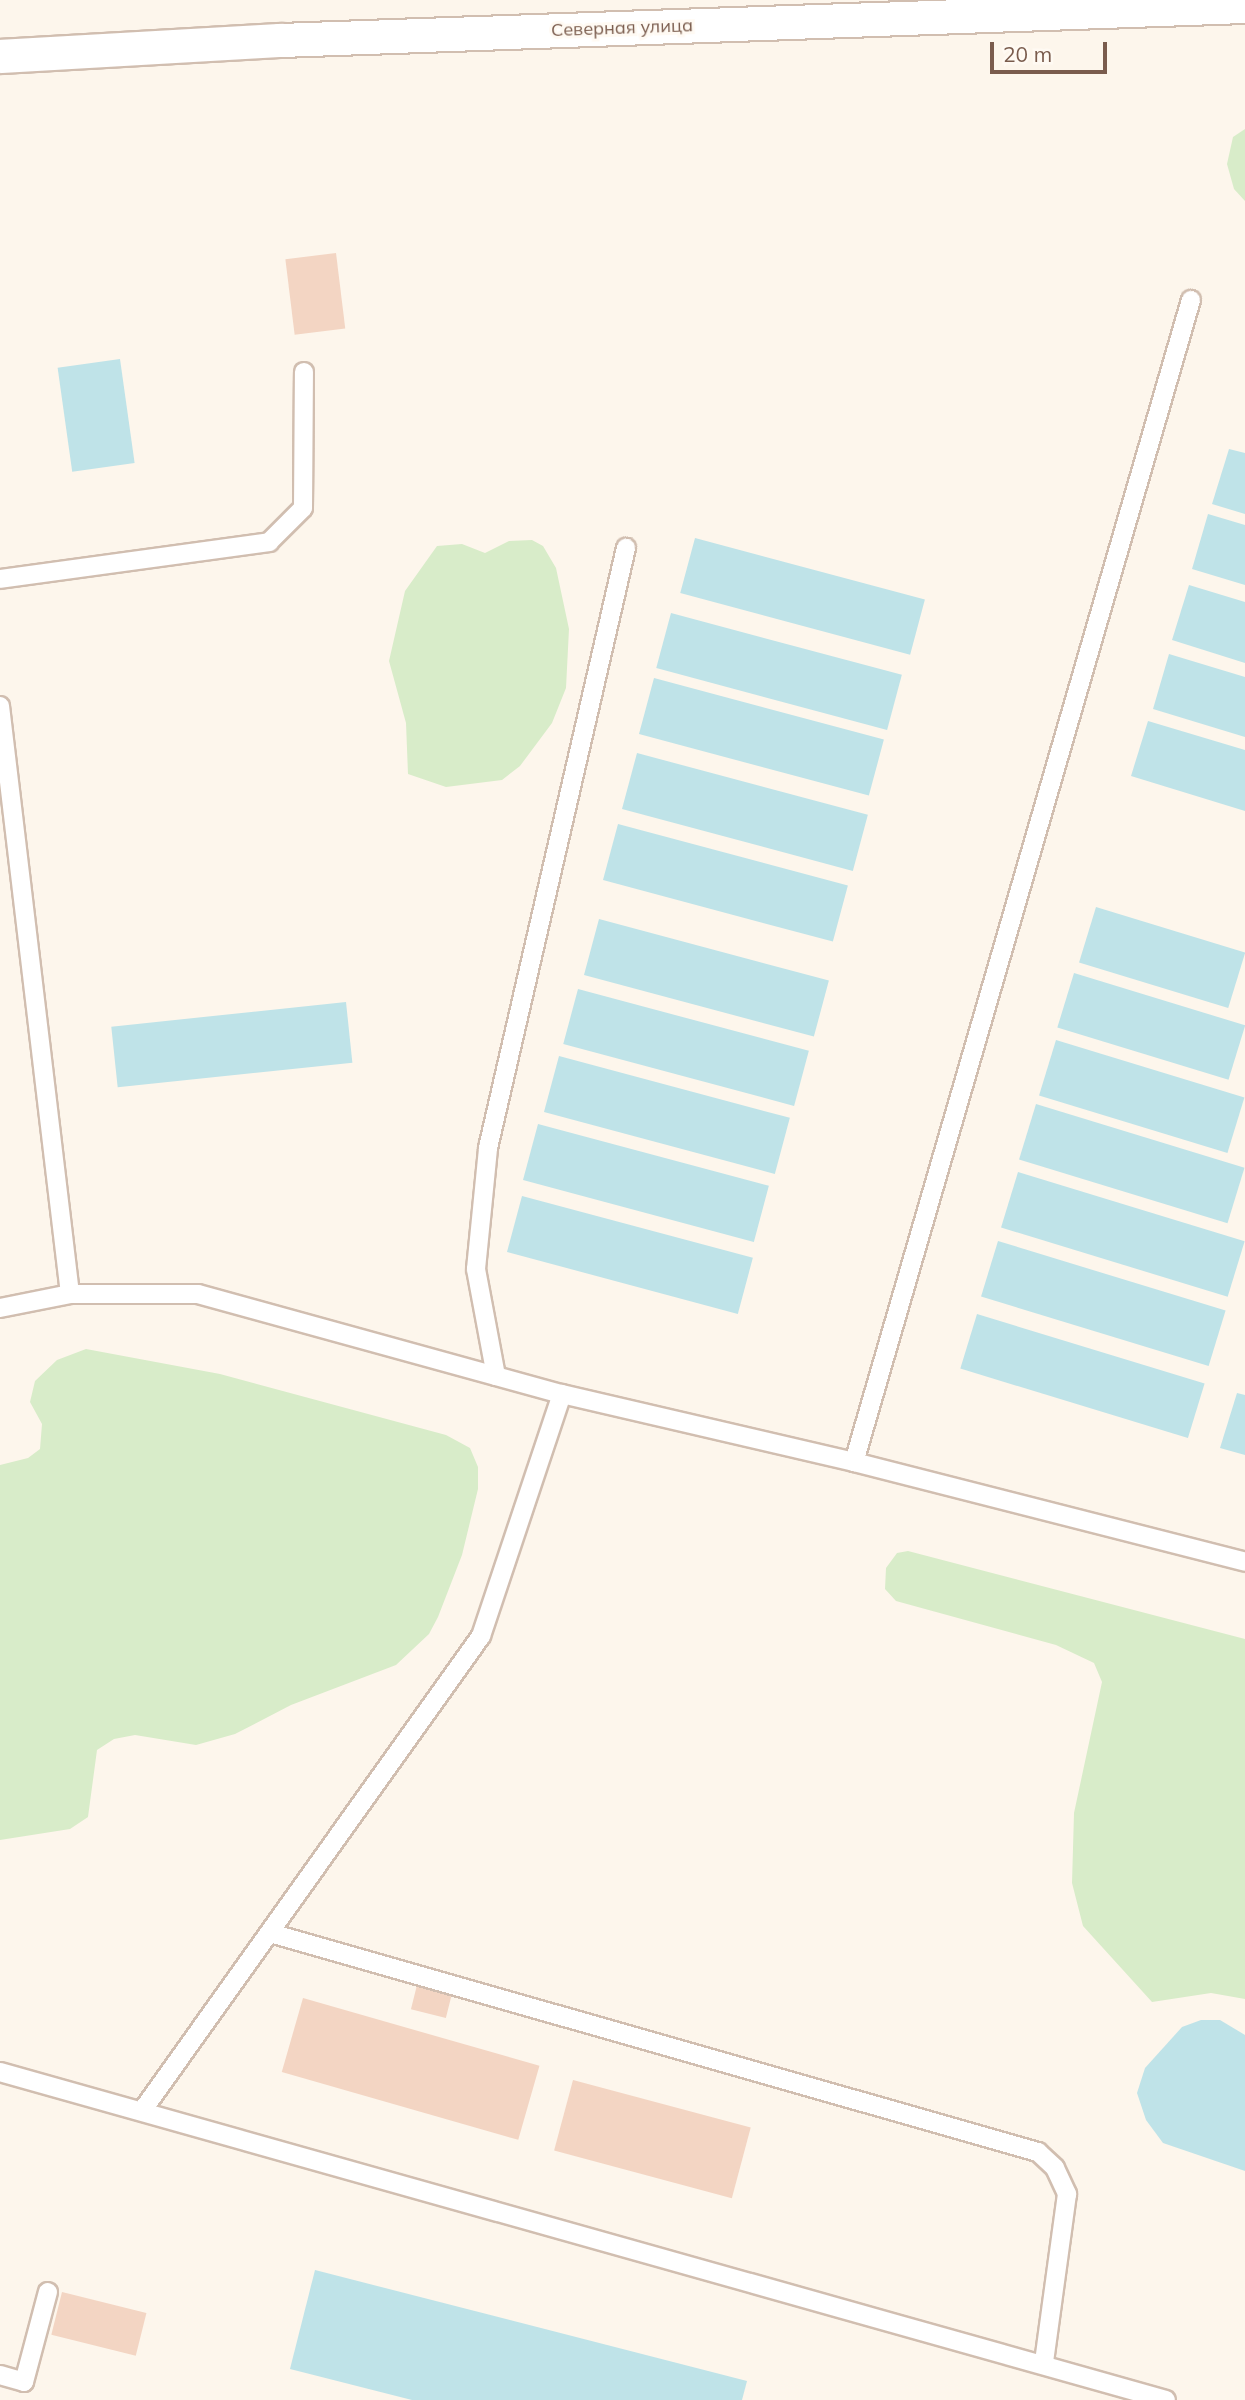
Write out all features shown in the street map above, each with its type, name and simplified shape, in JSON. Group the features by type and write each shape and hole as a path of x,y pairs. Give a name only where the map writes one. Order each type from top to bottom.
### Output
{"street":[{"name":"Северная улица","path":"0,56 280,40 1245,6"}],"lane":[{"path":"854,1462 1191,300"},
{"path":"0,579 269,542 303,508 304,372"},
{"path":"496,1376 476,1269 488,1147 626,548"},
{"path":"0,706 70,1294"},
{"path":"0,1308 70,1294 198,1294 562,1394 854,1462 1245,1562"},
{"path":"142,2111 481,1636 562,1394"},
{"path":"270,1933 1008,2140 1038,2152 1055,2168 1067,2194 1044,2363"},
{"path":"0,2072 1044,2363 1128,2393 1166,2400"},
{"path":"0,2375 24,2382 48,2292"}],"green space":[{"path":"1245,129 1245,201 1234,189 1227,164 1233,137"},
{"path":"532,540 543,546 556,568 569,629 566,688 552,723 520,766 502,780 446,787 408,774 406,723 389,661 405,591 437,546 462,544 485,553 509,541"},
{"path":"86,1349 220,1374 446,1435 470,1448 478,1467 478,1489 462,1555 438,1617 429,1634 396,1665 291,1705 235,1734 196,1745 135,1735 114,1739 97,1750 88,1817 70,1829 0,1840 0,1465 28,1458 40,1449 42,1424 30,1402 35,1381 57,1360"},
{"path":"908,1551 1245,1639 1245,1999 1211,1993 1152,2002 1083,1926 1072,1883 1074,1813 1102,1682 1094,1663 1056,1645 896,1601 885,1589 886,1568 897,1553"}],"water":[{"path":"120,359 135,463 72,472 58,368"},
{"path":"1229,449 1245,453 1245,514 1212,504"},
{"path":"1208,514 1245,525 1245,585 1192,569"},
{"path":"695,538 925,600 910,655 680,593"},
{"path":"1189,585 1245,602 1245,663 1172,640"},
{"path":"671,613 902,675 887,730 656,668"},
{"path":"1169,654 1245,677 1245,737 1153,709"},
{"path":"654,678 884,740 869,796 639,734"},
{"path":"1148,721 1245,750 1245,811 1131,776"},
{"path":"637,753 868,815 853,871 622,809"},
{"path":"618,824 848,886 833,942 603,880"},
{"path":"1096,907 1245,953 1228,1008 1079,962"},
{"path":"599,919 829,981 814,1037 584,975"},
{"path":"1074,973 1245,1025 1229,1080 1057,1028"},
{"path":"578,989 809,1051 794,1106 563,1044"},
{"path":"346,1002 352,1063 118,1087 111,1027"},
{"path":"1056,1040 1244,1098 1227,1153 1039,1095"},
{"path":"559,1056 790,1118 775,1174 544,1112"},
{"path":"1036,1104 1244,1168 1228,1223 1019,1159"},
{"path":"538,1124 769,1186 754,1242 523,1180"},
{"path":"1018,1172 1245,1241 1228,1297 1001,1227"},
{"path":"522,1196 753,1258 738,1314 507,1252"},
{"path":"998,1241 1226,1311 1209,1366 981,1296"},
{"path":"977,1314 1205,1384 1188,1438 960,1369"},
{"path":"1237,1393 1245,1395 1245,1455 1220,1448"},
{"path":"1201,2020 1220,2020 1245,2035 1245,2171 1163,2143 1146,2120 1137,2093 1145,2068 1182,2027"},
{"path":"315,2270 747,2381 742,2400 412,2400 290,2369"}],"building":[{"path":"336,253 345,328 295,335 285,259"},
{"path":"417,1985 452,1994 446,2018 411,2009"},
{"path":"303,1998 539,2066 518,2140 282,2072"},
{"path":"573,2080 751,2128 732,2198 554,2151"},
{"path":"62,2292 146,2313 136,2356 51,2335"}]}
